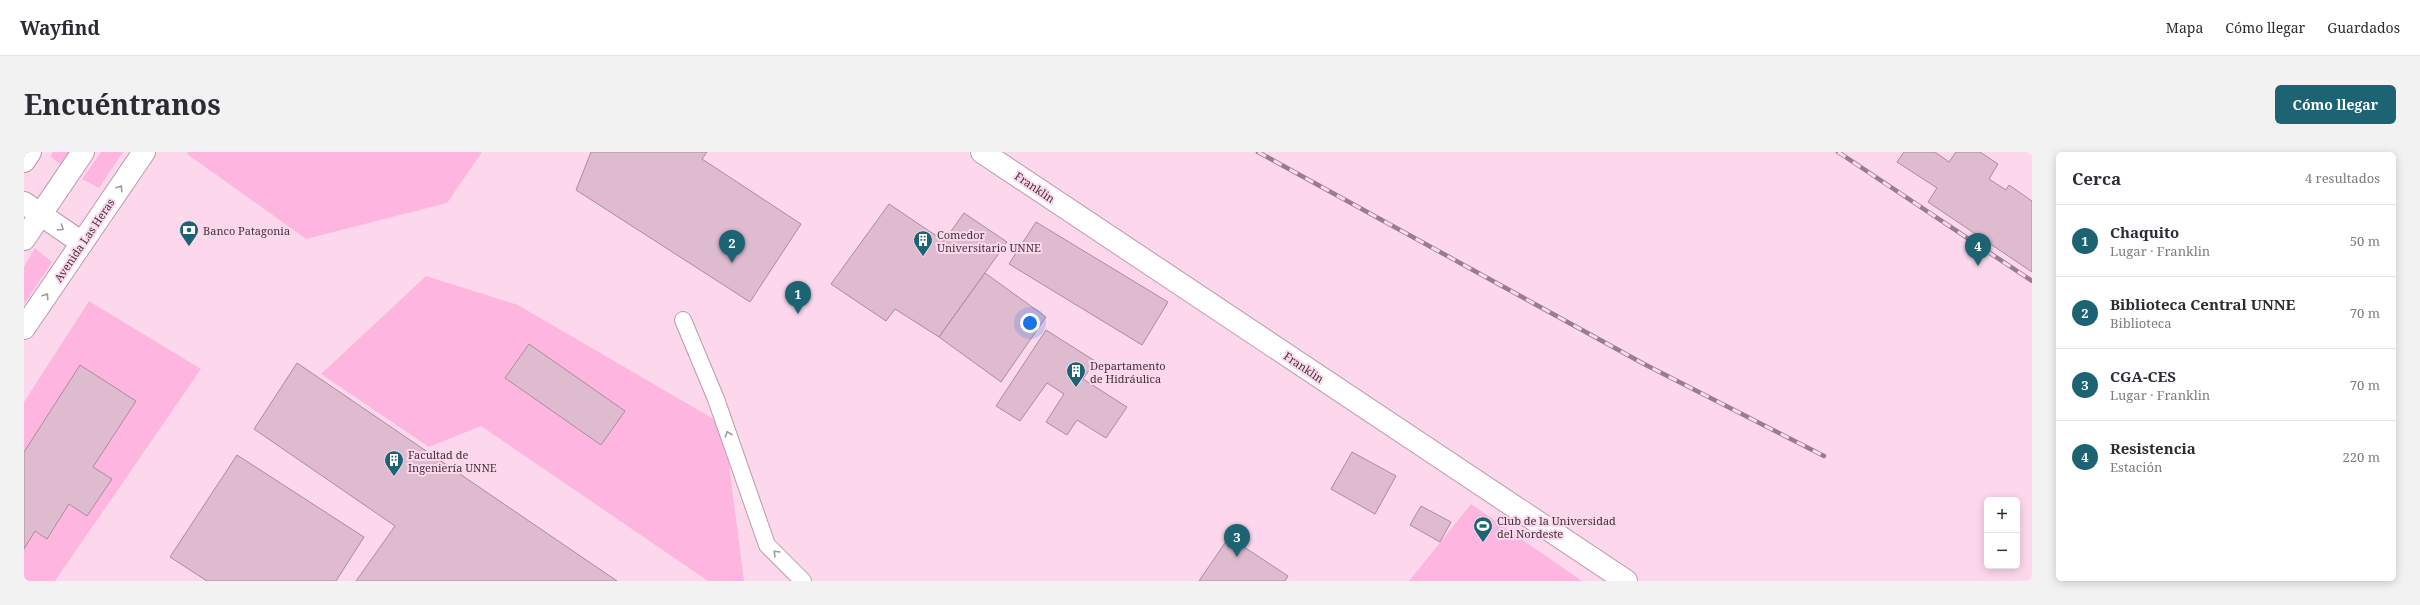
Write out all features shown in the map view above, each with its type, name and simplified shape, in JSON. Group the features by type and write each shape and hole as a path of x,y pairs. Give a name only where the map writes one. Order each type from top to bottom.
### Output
{"street":[{"path":"24,161 30,152"},
{"path":"24,239 32,209 83,152"},
{"name":"Avenida Las Heras","path":"24,328 144,152"},
{"name":"Franklin","path":"982,152 1626,581"},
{"path":"32,209 82,243"}],"lane":[{"path":"683,320 716,399 767,544 803,581"}],"shaded area":[{"path":"53,152 75,152 65,168 50,156"},
{"path":"101,152 123,152 99,188 82,179"},
{"path":"188,152 482,152 447,203 306,239 187,154"},
{"path":"35,248 52,262 24,304 24,267"},
{"path":"426,276 518,305 724,425 744,581 708,581 481,426 429,447 321,374"},
{"path":"89,301 201,369 55,581 24,581 24,402"},
{"name":"Club de la Universidad del Nordeste","path":"1471,504 1582,581 1409,581"}],"building":[{"path":"591,152 707,152 702,159 801,224 750,302 576,190"},
{"path":"1904,152 1935,152 1949,162 1956,152 1980,152 1998,164 1989,179 2006,190 2009,185 2032,201 2032,272 1928,202 1937,188 1897,162"},
{"name":"Comedor Universitario UNNE","path":"889,204 944,241 964,213 1007,242 939,337 895,309 886,321 831,284"},
{"path":"1036,222 1168,302 1142,345 1009,264"},
{"path":"985,273 1046,317 1001,382 939,337"},
{"name":"Departamento de Hidráulica","path":"1046,330 1095,361 1083,379 1127,407 1106,438 1077,420 1067,435 1046,422 1064,394 1047,383 1020,421 996,406"},
{"path":"529,344 625,411 601,445 505,378"},
{"name":"Facultad de Ingeniería UNNE","path":"297,363 617,581 356,581 395,526 254,429"},
{"path":"80,365 136,401 93,467 112,479 87,516 69,504 47,539 35,531 24,549 24,452"},
{"path":"1352,452 1396,476 1375,514 1331,489"},
{"path":"237,455 364,537 336,581 207,581 170,557"},
{"path":"1421,506 1451,522 1440,542 1410,525"},
{"path":"1229,537 1288,576 1285,581 1199,581"}],"railway":[{"path":"1258,152 1644,364 1824,456"},
{"path":"1838,152 2032,281"}],"place":[{"name":"Banco Patagonia","path":"189,247"},
{"name":"Comedor Universitario UNNE","path":"923,257"},
{"name":"Biblioteca Central UNNE","path":"732,263"},
{"name":"Resistencia","path":"1978,266"},
{"name":"Chaquito","path":"798,314"},
{"name":"Departamento de Hidráulica","path":"1076,388"},
{"name":"Facultad de Ingeniería UNNE","path":"394,477"},
{"name":"Club de la Universidad del Nordeste","path":"1483,543"},
{"name":"CGA-CES","path":"1237,557"}]}
